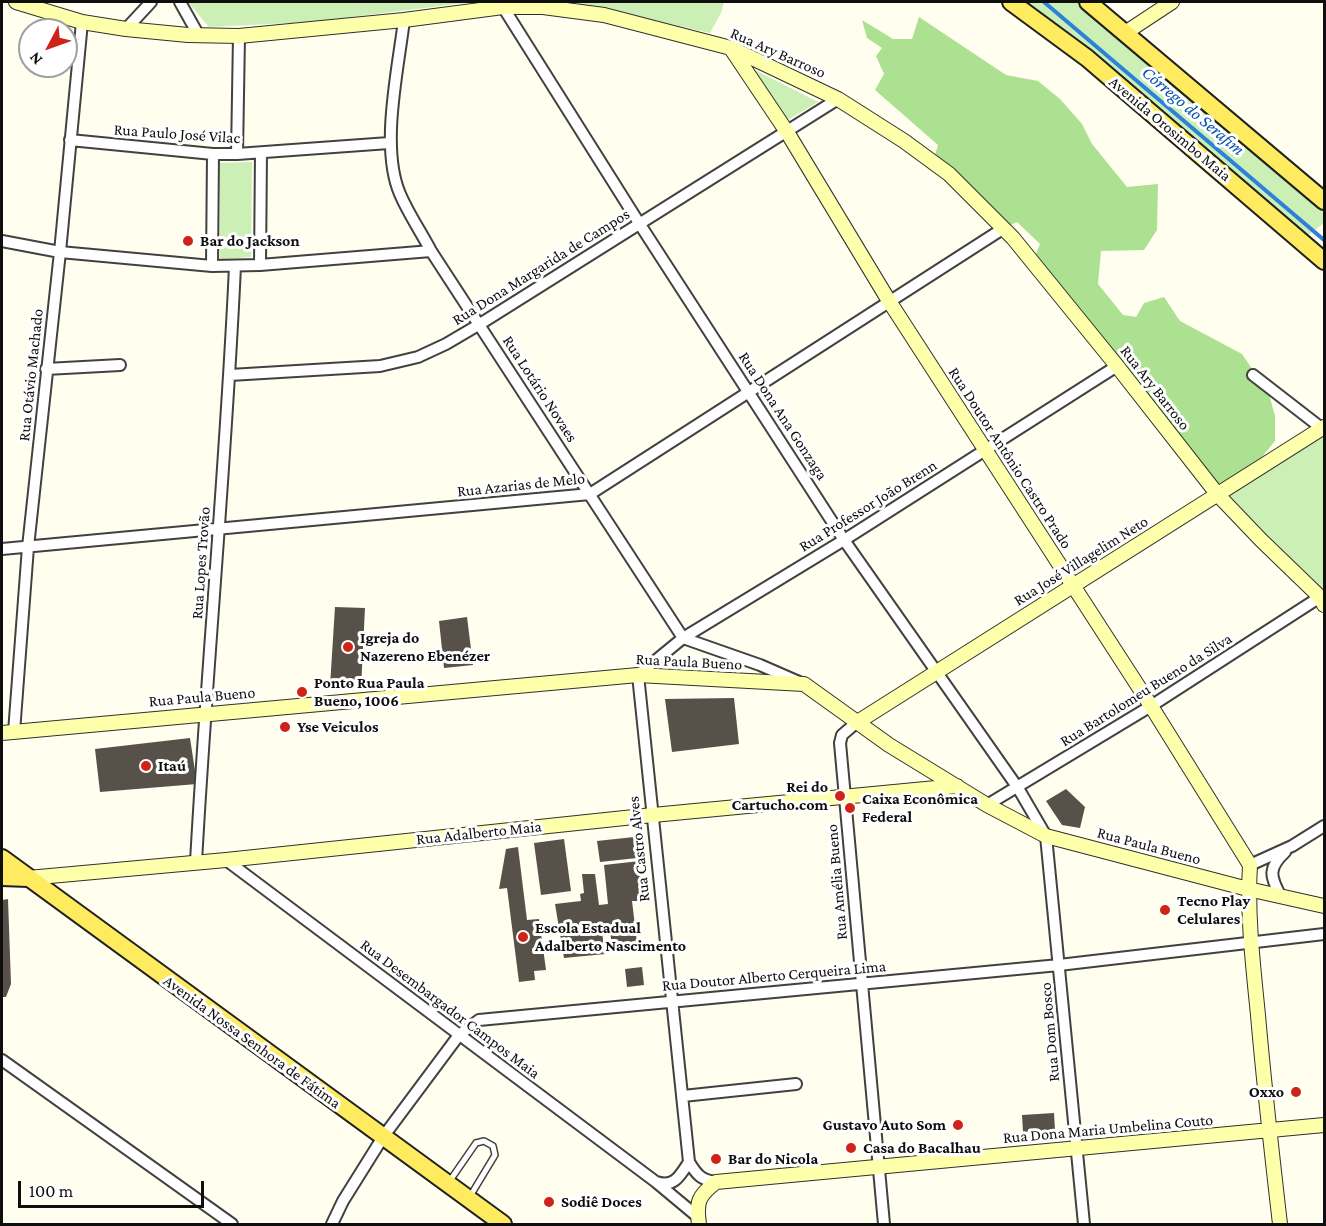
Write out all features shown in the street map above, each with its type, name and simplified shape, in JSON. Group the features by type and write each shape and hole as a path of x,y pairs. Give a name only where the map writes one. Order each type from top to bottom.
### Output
{"main road":[{"name":"Rua Ary Barroso","path":"16,2 82,22 199,36 239,36 404,20 503,7 543,7 604,15 731,48 838,99 904,141 949,174 1004,228 1117,366 1218,495 1322,601"},
{"name":"Avenida Orosimbo Maia","path":"1011,2 1088,58 1321,250"},
{"path":"1089,2 1324,201"},
{"path":"1125,33 1172,2"},
{"name":"Rua Doutor Antônio Castro Prado","path":"731,48 787,132 984,451 1151,706 1250,865"},
{"name":"Rua José Villagelim Neto","path":"856,723 935,671 1324,428"},
{"name":"Rua Paula Bueno","path":"8,732 638,675 804,684 856,723 987,805 1046,836 1248,890 1324,906"},
{"name":"Rua Adalberto Maia","path":"2,877 28,878 226,860 957,786"},
{"name":"Avenida Nossa Senhora de Fátima","path":"2,858 503,1224"},
{"path":"1250,865 1248,890 1251,944 1280,1224"},
{"name":"Rua Dona Maria Umbelina Couto","path":"716,1182 878,1165 1269,1132 1324,1125"},
{"path":"698,1221 698,1202 701,1195 716,1182"}],"street":[{"path":"126,29 151,2"},
{"path":"180,2 199,36"},
{"name":"Rua Dona Ana Gonzaga","path":"503,7 639,223 844,540 1018,788 1046,836"},
{"name":"Rua Lotário Novaes","path":"404,20 389,143 399,193 431,250 683,638"},
{"name":"Rua Otávio Machado","path":"8,732 60,252 82,22"},
{"path":"237,154 239,36"},
{"name":"Rua Dona Margarida de Campos","path":"230,375 380,366 418,357 480,324 838,99"},
{"name":"Rua Paulo José Vilac","path":"70,140 213,154 261,153 389,143"},
{"path":"260,265 261,153"},
{"path":"212,266 213,154"},
{"name":"Rua Azarias de Melo","path":"2,549 590,494 1004,228"},
{"path":"2,241 60,252 212,266 260,265 431,250"},
{"name":"Rua Lopes Trovão","path":"196,862 204,714 236,266"},
{"path":"46,369 120,365"},
{"name":"Rua Professor João Brenn","path":"638,675 683,638 844,540 1117,366"},
{"path":"1253,375 1324,428"},
{"name":"Rua Bartolomeu Bueno da Silva","path":"987,805 1322,601"},
{"path":"683,638 760,664 804,684"},
{"name":"Rua Castro Alves","path":"638,675 689,1162"},
{"name":"Rua Amélia Bueno","path":"856,723 843,735 840,743 884,1224"},
{"path":"1250,865 1292,846 1324,826"},
{"name":"Rua Dom Bosco","path":"1046,836 1084,1224"},
{"path":"1280,895 1273,881 1272,870 1275,861 1292,846"},
{"name":"Rua Desembargador Campos Maia","path":"226,860 656,1182"},
{"name":"Rua Doutor Alberto Cerqueira Lima","path":"332,1224 343,1201 383,1137 459,1035 479,1020 1059,965 1324,934"},
{"path":"2,1060 232,1224"},
{"path":"683,1096 796,1084"},
{"path":"656,1182 664,1184 677,1180 689,1162 699,1177 716,1182"},
{"path":"656,1182 698,1221"}],"lane":[{"path":"448,1184 476,1143 484,1140 493,1146 495,1155 468,1199"}],"green space":[{"path":"188,2 473,2 310,22 209,27"},
{"path":"570,2 724,2 710,33"},
{"path":"1024,2 1077,2 1324,209 1324,223 1305,238 1071,34"},
{"path":"919,17 1006,75 1038,81 1060,99 1082,124 1092,144 1127,187 1158,184 1157,230 1144,250 1101,251 1098,284 1123,315 1136,317 1144,303 1164,297 1180,321 1242,354 1269,394 1275,416 1275,441 1261,458 1217,488 1035,256 1040,244 1017,222 1004,228 949,174 935,155 938,145 875,90 884,74 876,56 882,48 867,38 862,20 893,39 912,39"},
{"path":"755,70 818,102 786,121"},
{"path":"252,162 251,257 220,259 220,163"},
{"path":"1321,435 1324,439 1324,594 1217,498"}],"building":[{"name":"Igreja do Nazereno Ebenézer","path":"335,607 365,608 361,688 330,686"},
{"path":"467,617 473,665 444,668 439,621"},
{"path":"734,698 739,744 672,752 665,699"},
{"name":"Itaú","path":"190,738 197,784 100,792 95,749"},
{"path":"1066,789 1085,807 1080,828 1062,825 1046,801"},
{"path":"634,837 637,858 600,862 597,841"},
{"path":"564,839 571,891 541,895 534,843"},
{"path":"518,847 527,920 539,919 546,970 534,971 535,980 519,982 507,888 499,889 506,849"},
{"path":"640,861 644,901 632,901 638,951 613,953 609,924 601,925 605,954 564,958 555,904 581,901 580,894 584,893 582,874 595,874 599,905 608,904 604,865"},
{"path":"8,899 11,984 6,997 2,997 2,900"},
{"path":"642,967 644,985 627,987 625,969"},
{"path":"1054,1113 1055,1130 1023,1132 1022,1115"}],"waterway":[{"name":"Córrego do Serafim","path":"1044,2 1324,240"}],"place":[{"name":"Bar do Jackson","path":"188,241"},
{"name":"Igreja do Nazereno Ebenézer","path":"348,647"},
{"name":"Ponto Rua Paula Bueno, 1006","path":"302,692"},
{"name":"Yse Veiculos","path":"285,727"},
{"name":"Itaú","path":"146,766"},
{"name":"Rei do Cartucho.com","path":"840,796"},
{"name":"Caixa Econômica Federal","path":"850,808"},
{"name":"Tecno Play Celulares","path":"1165,910"},
{"name":"Escola Estadual Adalberto Nascimento","path":"523,937"},
{"name":"Oxxo","path":"1296,1092"},
{"name":"Gustavo Auto Som","path":"958,1125"},
{"name":"Casa do Bacalhau","path":"851,1148"},
{"name":"Bar do Nicola","path":"716,1159"},
{"name":"Sodiê Doces","path":"549,1202"}]}
